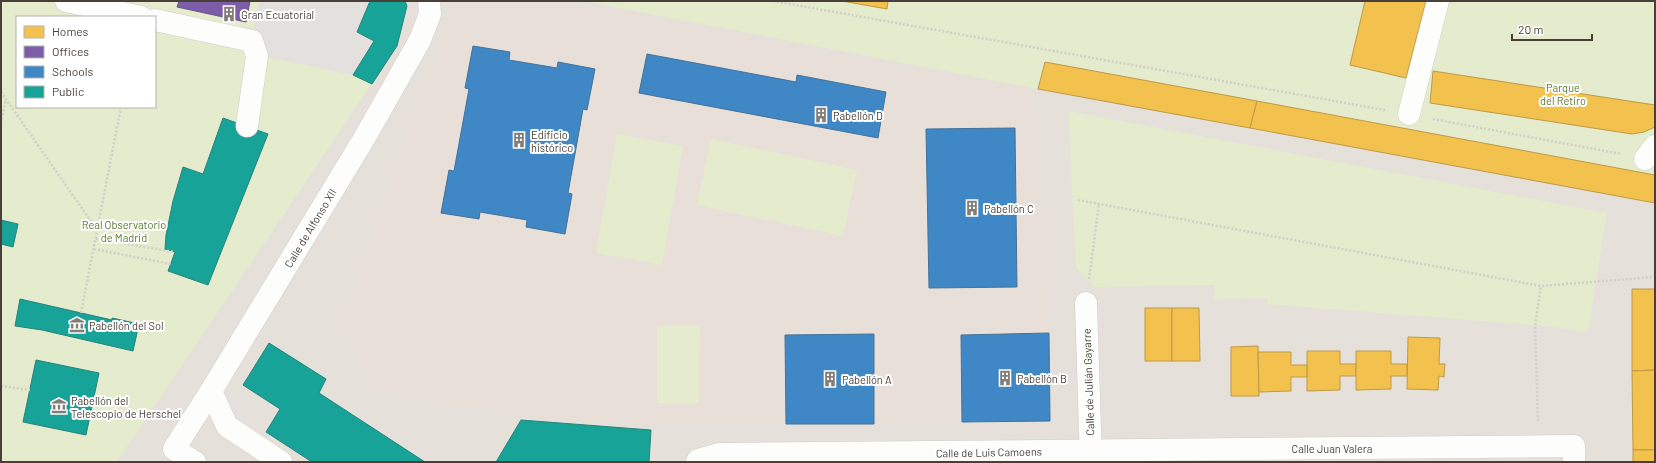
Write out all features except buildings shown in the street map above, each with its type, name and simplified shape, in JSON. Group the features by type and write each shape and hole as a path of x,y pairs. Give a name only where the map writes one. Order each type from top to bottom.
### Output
{"street":[{"path":"66,1 136,16"},
{"name":"Calle de Alfonso XII","path":"195,462 174,449 211,391 365,137 420,40 430,14 430,1"},
{"path":"1409,114 1438,1"},
{"path":"156,20 252,41 257,56 247,126"},
{"name":"Calle de Julián Gayarre","path":"1086,303 1091,456"},
{"path":"211,391 227,426 281,462"},
{"name":"Calle Juan Valera","path":"1091,456 1539,446 1574,454"},
{"name":"Calle de Luis Camoens","path":"697,462 698,460 719,454 1091,456"}],"path":[{"path":"773,1 1571,144 1650,153"},
{"path":"1,92 98,230"},
{"path":"1,123 6,99"},
{"path":"81,313 121,108"},
{"path":"1078,200 1541,286 1655,277"},
{"path":"1086,303 1099,204"},
{"path":"96,239 175,252"},
{"path":"94,249 171,264"},
{"path":"1539,446 1535,326 1541,286"},
{"path":"1,386 30,390"}],"shaded area":[{"path":"1,1 1655,1 1655,462 1,462"},
{"path":"259,1 370,1 357,32 374,41 353,75 266,57 264,39 254,27"},
{"path":"447,1 562,1 1036,91 1049,333 1050,421 664,424 522,417 373,393 340,322 446,24"}],"green space":[{"name":"Real Observatorio de Madrid","path":"1,1 405,1 407,6 397,46 117,462 1,462"},
{"name":"Parque del Retiro","path":"582,1 1655,1 1655,203 1038,89"},
{"path":"1068,111 1607,213 1588,332 1545,326 1268,304 1267,298 1214,299 1215,285 1094,287 1076,267"},
{"path":"617,134 683,146 662,265 596,253"},
{"path":"711,139 857,170 843,236 697,205"},
{"path":"657,326 700,326 699,403 657,403"}],"place":[{"name":"Gran Ecuatorial","path":"229,14"},
{"name":"Pabellón D","path":"821,115"},
{"name":"Edificio histórico","path":"519,140"},
{"name":"Pabellón C","path":"972,208"},
{"name":"Pabellón del Sol","path":"77,325"},
{"name":"Pabellón B","path":"1005,378"},
{"name":"Pabellón A","path":"830,379"},
{"name":"Pabellón del Telescopio de Herschel","path":"59,406"}]}
